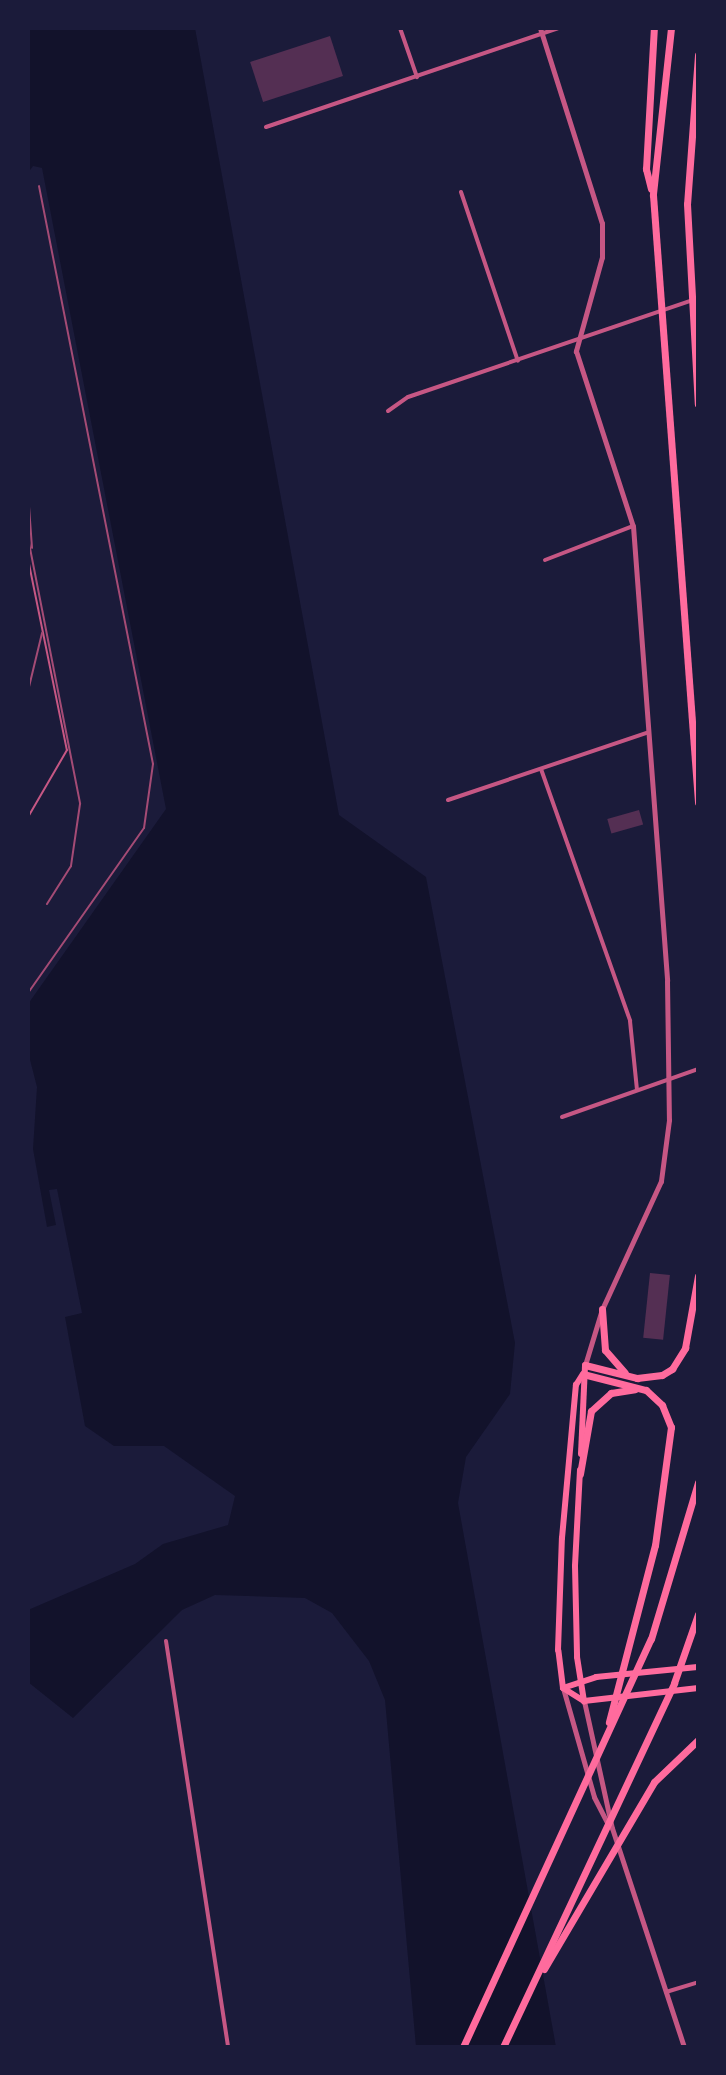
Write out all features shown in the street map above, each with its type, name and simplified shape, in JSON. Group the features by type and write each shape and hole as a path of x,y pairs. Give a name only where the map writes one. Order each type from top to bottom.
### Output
{"highway":[{"path":"653,195 646,169 654,28"},
{"path":"671,28 653,195 660,329 698,802"},
{"path":"698,55 687,173 698,404"},
{"path":"584,1369 651,1378 678,1363 698,1276"},
{"path":"602,1309 605,1350 626,1374"},
{"path":"584,1369 646,1390 666,1411 671,1437 640,1611 603,1744"},
{"path":"580,1474 591,1411 597,1403 621,1389 646,1390"},
{"path":"463,2047 660,1616 698,1482"},
{"path":"503,2047 674,1683 698,1615"},
{"path":"528,1994 654,1782 698,1740"}],"main road":[{"path":"584,1369 575,1566 580,1679 584,1701"},
{"path":"563,1688 558,1650 566,1489 576,1385 584,1369"},
{"path":"566,1489 578,1507"},
{"path":"563,1688 580,1679 698,1667"},
{"path":"563,1688 584,1701 698,1688"}],"street":[{"path":"400,28 417,77"},
{"path":"266,127 417,77 541,31 558,28"},
{"path":"541,31 602,223 602,257 577,340 578,362 633,526 667,960 668,1079 661,1181 602,1309 584,1369"},
{"path":"461,192 518,361"},
{"path":"388,411 408,397 698,298"},
{"path":"545,560 633,526"},
{"path":"448,800 649,732"},
{"path":"541,769 630,1021 637,1090"},
{"path":"562,1117 698,1069"},
{"path":"166,1641 228,2047"},
{"path":"563,1688 594,1797 612,1828"},
{"path":"584,1701 612,1828 684,2047"},
{"path":"666,1992 698,1982"}],"lane":[{"path":"28,559 67,750 28,817"}],"shaded area":[{"path":"28,28 195,28 339,815 426,877 515,1343 510,1394 466,1457 458,1503 556,2047 416,2047 385,1700 369,1661 332,1613 305,1598 215,1595 182,1610 73,1718 28,1682 28,1610 135,1564 163,1544 228,1525 235,1496 164,1446 114,1446 85,1426 65,1317 82,1313 57,1189 49,1190 56,1225 47,1227 33,1149 37,1087 28,1052 28,1004 166,809 42,168 33,166 28,173"}],"building":[{"path":"330,36 343,76 263,102 250,62"},
{"path":"639,810 643,824 611,834 607,819"},
{"path":"650,1273 670,1275 663,1340 643,1338"}],"railway":[{"path":"28,993 144,828 153,764 39,186"},
{"path":"28,493 32,548"},
{"path":"28,538 80,804 71,866 47,904"},
{"path":"28,691 42,633"}]}
